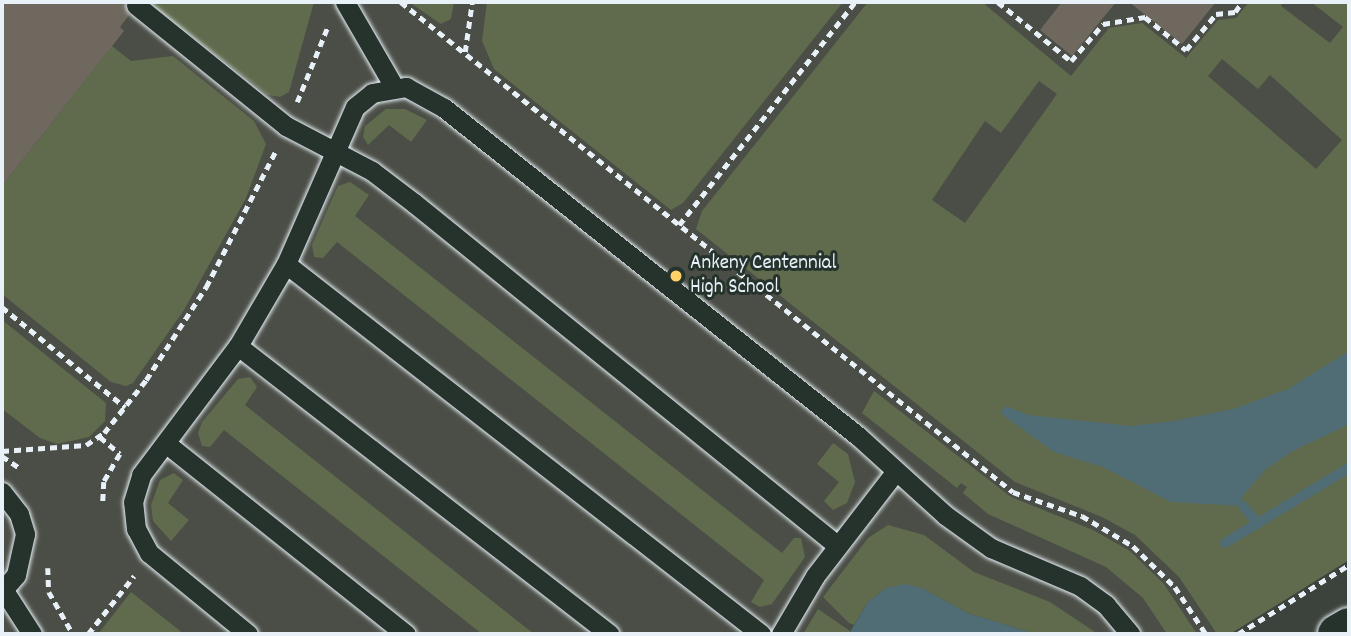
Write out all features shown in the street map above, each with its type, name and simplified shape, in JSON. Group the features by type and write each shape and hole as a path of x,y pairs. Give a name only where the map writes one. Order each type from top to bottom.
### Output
{"main road":[{"path":"1337,634 1349,627"}],"lane":[{"path":"136,5 286,126 336,149 414,203 838,546"},
{"path":"338,8 394,87"},
{"path":"248,634 149,553 136,529 133,502 141,475 168,445 239,346 286,264 336,149 362,99 394,87 418,90 444,108 858,436 895,472 991,548 1080,586 1105,605 1130,634"},
{"path":"286,264 761,634"},
{"path":"239,346 609,634"},
{"path":"168,445 406,634"},
{"path":"781,634 838,546 895,472"},
{"path":"2,492 19,514 25,534 24,556 3,590 32,634"}],"path":[{"path":"401,2 1013,492 1082,516 1133,546 1175,587 1206,634"},
{"path":"465,53 472,2"},
{"path":"679,225 855,2"},
{"path":"998,2 1071,61 1103,23 1145,17 1186,50 1216,14 1235,12 1242,2"},
{"path":"2,451 86,445 104,433 125,407 206,287 286,126 338,8"},
{"path":"2,307 125,407"},
{"path":"1238,634 1349,565"}],"shaded area":[{"name":"Ankeny Centennial High School","path":"2,2 1349,2 1349,551 1216,634 2,634"}],"green space":[{"path":"148,2 314,2 289,92 280,97 268,95"},
{"path":"409,2 454,2 451,19 441,24"},
{"path":"487,2 843,2 683,203 671,210 494,69 482,41"},
{"path":"868,2 982,2 1071,76 1109,28 1142,23 1186,58 1218,20 1236,18 1249,2 1283,2 1281,6 1330,43 1343,27 1311,2 1349,2 1349,560 1230,634 1217,634 1179,577 1135,535 1102,517 1015,482 696,229 702,211","holes":["1222,59 1258,89 1270,75 1342,140 1316,169 1208,76","1039,81 1057,94 965,223 932,200 985,121 1001,133"]},
{"path":"112,46 131,61 173,56 254,121 266,144 246,198 184,310 133,383 126,386 111,382 2,294 2,186"},
{"path":"386,109 405,109 427,120 411,142 389,125 368,145 363,137 365,126"},
{"path":"350,182 369,195 355,216 782,553 794,538 801,538 805,557 772,604 760,607 751,602 764,580 337,242 323,258 314,257 312,245 338,186"},
{"path":"2,320 106,403 105,421 89,437 57,444 40,438 2,409"},
{"path":"250,377 257,387 245,405 534,634 482,634 224,430 210,447 202,446 198,433 202,422 238,379"},
{"path":"874,391 1011,497 1093,530 1130,551 1164,584 1197,634 1167,634 1143,598 1106,567 988,514 963,493 967,487 961,483 957,488 862,413"},
{"path":"833,443 848,454 855,482 847,503 833,510 824,501 839,482 817,464"},
{"path":"174,473 183,480 168,503 189,520 171,541 153,521 151,505 160,480"},
{"path":"888,525 924,535 974,572 1050,602 1098,634 1036,634 967,613 922,588 886,588 868,602 854,625 849,623 823,597 868,538"},
{"path":"131,592 184,634 98,634"},
{"path":"818,609 850,631 849,634 803,634"}],"water":[{"path":"1349,351 1349,424 1291,452 1266,469 1242,497 1243,506 1171,502 1103,467 1054,452 1000,413 1006,406 1028,415 1131,426 1174,421 1233,409 1288,389"},
{"path":"905,584 922,588 967,613 1036,634 849,634 868,602 886,588"}],"building":[{"path":"2,2 124,2 129,15 120,27 124,31 2,186"},
{"path":"1062,2 1116,2 1072,56 1040,30"},
{"path":"1129,2 1216,2 1182,44"}],"waterway":[{"path":"1225,543 1349,468"},
{"path":"1243,506 1258,524"}],"place":[{"name":"Ankeny Centennial High School","path":"676,276"}]}
